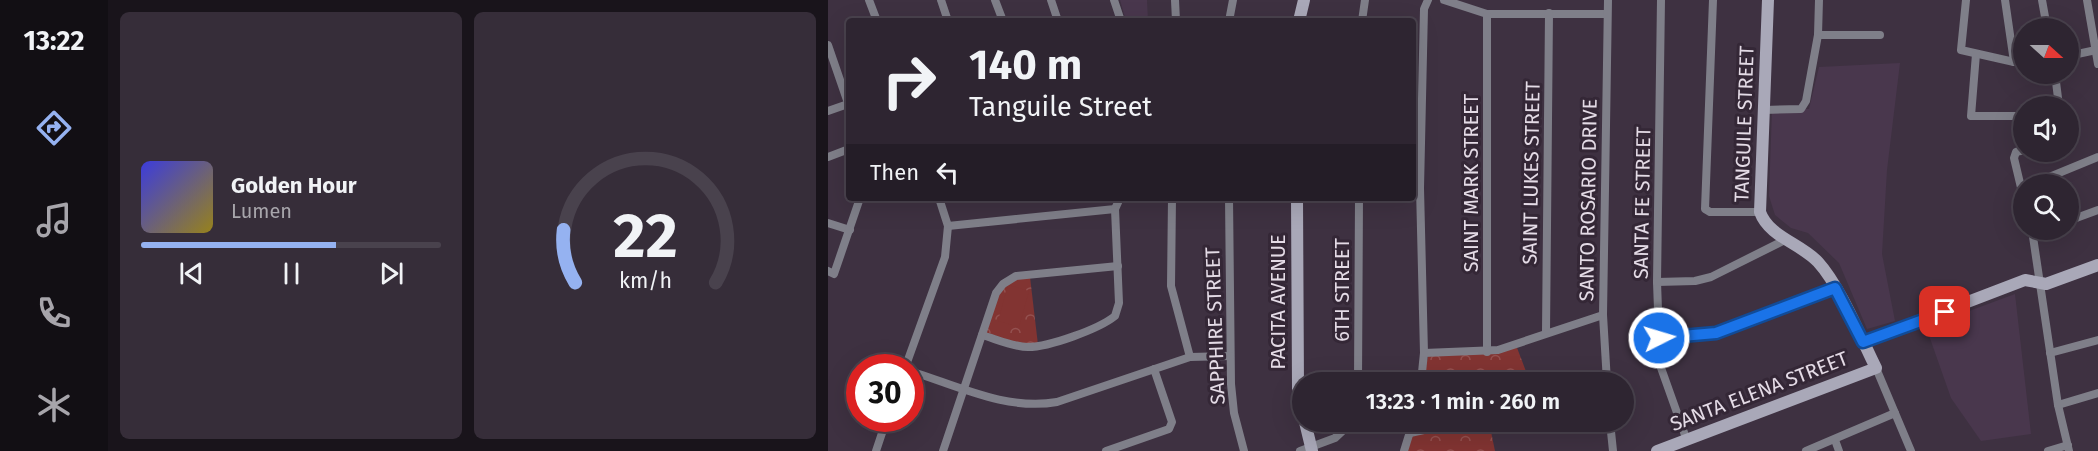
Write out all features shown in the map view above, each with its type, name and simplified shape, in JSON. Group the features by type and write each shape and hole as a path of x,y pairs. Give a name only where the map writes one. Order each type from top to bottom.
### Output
{"street":[{"path":"869,0 876,18"},
{"path":"941,0 947,18"},
{"path":"995,0 1002,18"},
{"path":"1051,0 1057,18"},
{"path":"1114,0 1120,18"},
{"path":"1175,0 1176,18"},
{"path":"1230,18 1233,0"},
{"path":"1300,18 1304,0"},
{"path":"1362,18 1365,0"},
{"path":"1422,372 1424,353 1420,188 1424,9 1428,0"},
{"path":"1444,0 1487,14 1608,14"},
{"name":"SANTO ROSARIO DRIVE","path":"1606,372 1603,315 1608,0"},
{"name":"SANTA FE STREET","path":"1661,0 1657,282 1660,365 1686,438"},
{"path":"1713,0 1705,209 1710,212 1760,212"},
{"name":"TANGUILE STREET","path":"1768,0 1760,212 1764,225 1820,264 1835,288 1876,368 1911,451"},
{"path":"1764,110 1801,109 1806,101 1818,35 1819,0"},
{"path":"1966,0 1960,49 2013,62"},
{"path":"2006,0 2013,54"},
{"path":"2042,0 2045,18"},
{"path":"2087,0 2098,64"},
{"name":"SAINT LUKES STREET","path":"1546,333 1549,13"},
{"name":"SAINT MARK STREET","path":"1487,14 1487,352"},
{"path":"1818,35 1880,35"},
{"path":"828,45 831,62 846,98"},
{"path":"2079,54 2096,50"},
{"path":"1976,54 1971,116 2013,116"},
{"path":"828,111 846,106"},
{"path":"828,157 846,150"},
{"path":"2056,174 2098,157"},
{"path":"831,272 850,230 859,201"},
{"path":"910,354 945,256 948,226 940,201"},
{"path":"982,335 1025,347 1040,346 1102,324 1115,316 1119,303 1115,209 1118,201"},
{"path":"1172,201 1171,286 1190,357"},
{"name":"SAPPHIRE STREET","path":"1229,201 1232,397 1244,451"},
{"name":"PACITA AVENUE","path":"1297,201 1298,372"},
{"name":"6TH STREET","path":"1358,372 1359,201"},
{"path":"948,226 1115,209"},
{"path":"2079,217 2098,210"},
{"path":"828,224 850,230"},
{"path":"1657,282 1695,281 1711,277 1787,239"},
{"path":"2034,240 2038,284 2058,405 2069,448 2048,451"},
{"path":"1863,342 2025,280 2038,284 2098,265"},
{"path":"946,450 996,293 1003,284 1016,276 1118,266"},
{"path":"1659,338 1716,333 1835,288"},
{"path":"1424,353 1487,352 1603,315"},
{"path":"2050,353 2098,340"},
{"path":"924,375 1006,402 1037,406 1058,402 1190,357 1230,356"},
{"name":"SANTA ELENA STREET","path":"1657,451 1686,438 1876,368"},
{"path":"1106,451 1169,429 1172,422 1154,369"},
{"path":"2058,405 2098,393"},
{"path":"1806,451 1895,413"},
{"path":"876,451 882,432"},
{"path":"1306,432 1307,450 1335,438 1341,432"},
{"path":"1404,451 1410,433 1415,432"},
{"path":"1611,432 1613,451"},
{"path":"1835,440 1839,451"}],"shaded area":[{"path":"1120,0 1147,0 1148,18 1125,18"},
{"path":"1900,63 1887,170 1882,254 1895,321 1867,329 1839,263 1808,233 1791,228 1775,215 1769,196 1772,109 1809,109 1819,67"},
{"path":"2015,294 2031,434 1981,441 1951,398 1926,327"}],"green space":[{"path":"1016,276 1030,277 1038,345 1025,347 982,335 996,293"},
{"path":"1008,285 1029,291 1019,327 998,321"},
{"path":"1516,345 1526,372 1425,372 1428,356"},
{"path":"1491,432 1495,451 1404,451 1410,433"}],"route":[{"path":"1659,338 1716,333 1835,288 1863,342 1945,312"}]}
